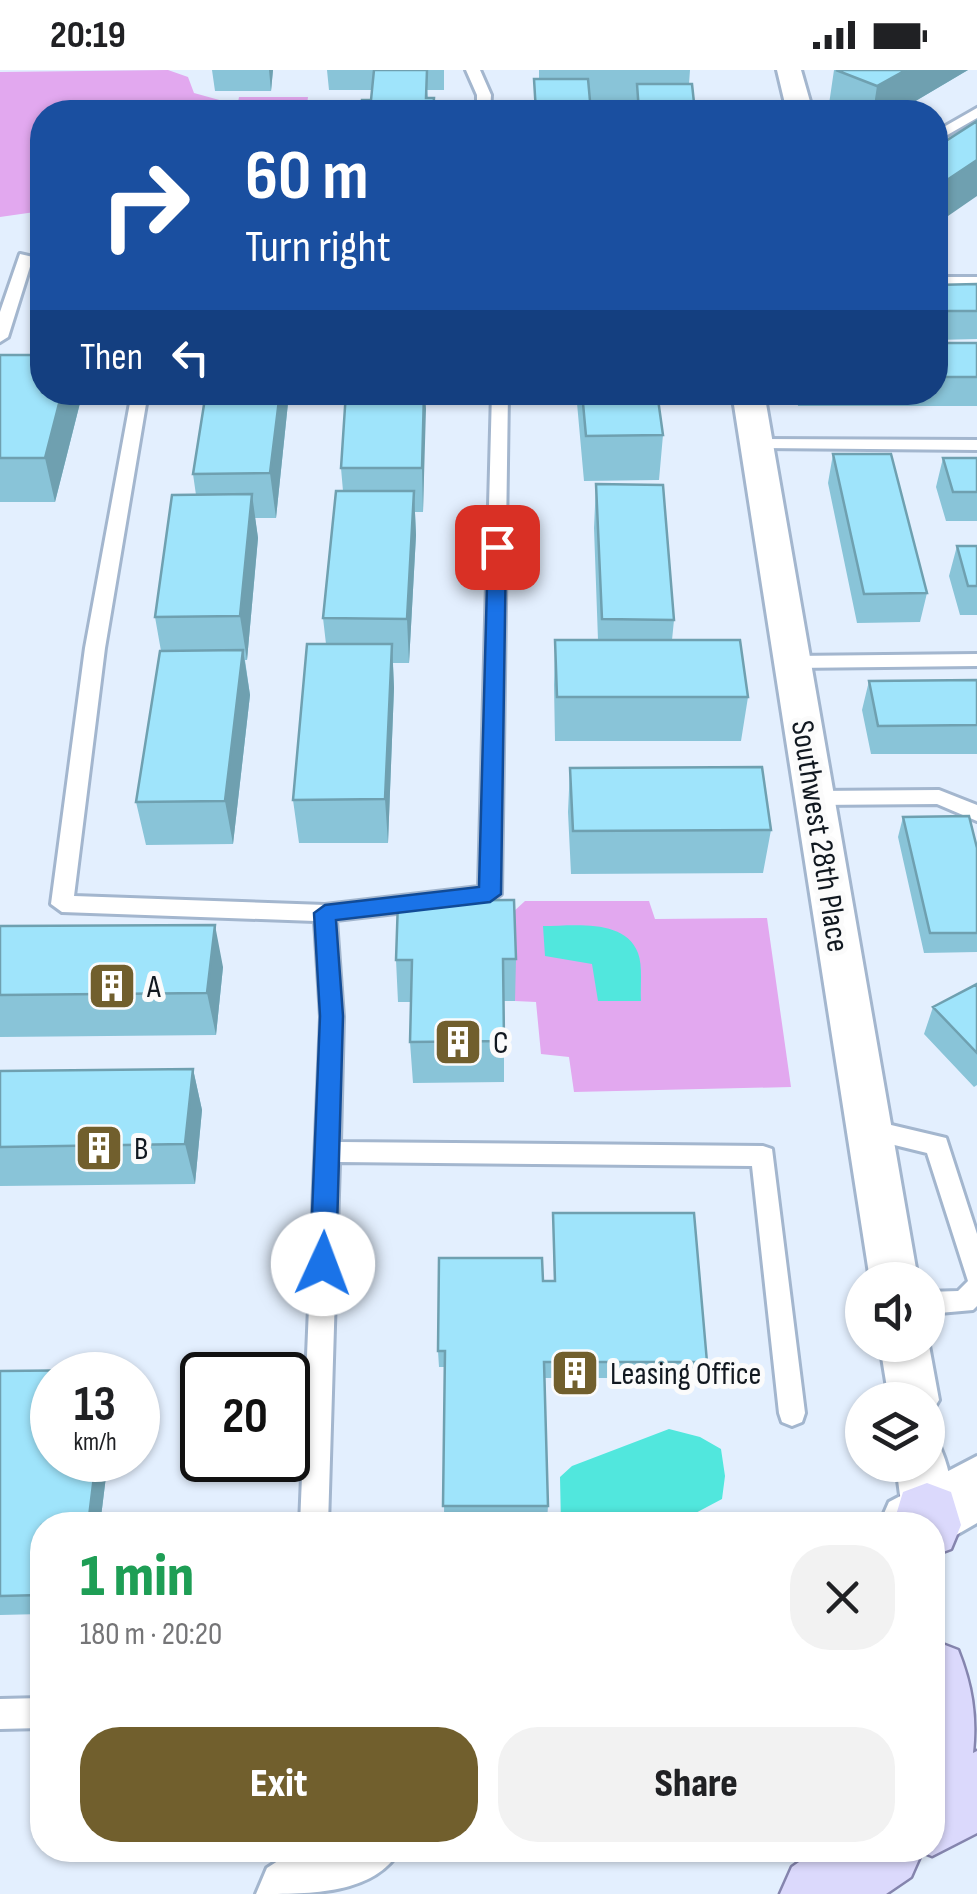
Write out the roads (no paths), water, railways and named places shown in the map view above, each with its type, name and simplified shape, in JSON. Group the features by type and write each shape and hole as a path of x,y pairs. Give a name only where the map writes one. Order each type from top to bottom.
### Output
{"main road":[{"path":"945,1810 977,1789"},
{"path":"819,1894 866,1862"}],"street":[{"path":"789,70 797,100"},
{"name":"Southwest 28th Place","path":"750,405 891,1262"},
{"path":"293,1894 344,1862"}],"lane":[{"path":"473,70 484,100"},
{"path":"948,130 977,112"},
{"path":"0,337 26,257"},
{"path":"948,282 977,282"},
{"path":"138,405 95,648 62,904 325,913 490,894 500,405"},
{"path":"756,444 977,445"},
{"path":"793,662 977,660"},
{"path":"815,798 939,797 977,812"},
{"path":"314,1512 332,1016 325,913"},
{"path":"870,1130 936,1145 977,1274"},
{"path":"327,1152 763,1156 792,1413"},
{"path":"945,1303 964,1302 977,1289"},
{"path":"0,1714 30,1713"}],"place":[{"name":"A","path":"112,986"},
{"name":"C","path":"458,1042"},
{"name":"B","path":"99,1148"},
{"name":"Leasing Office","path":"575,1373"}]}
